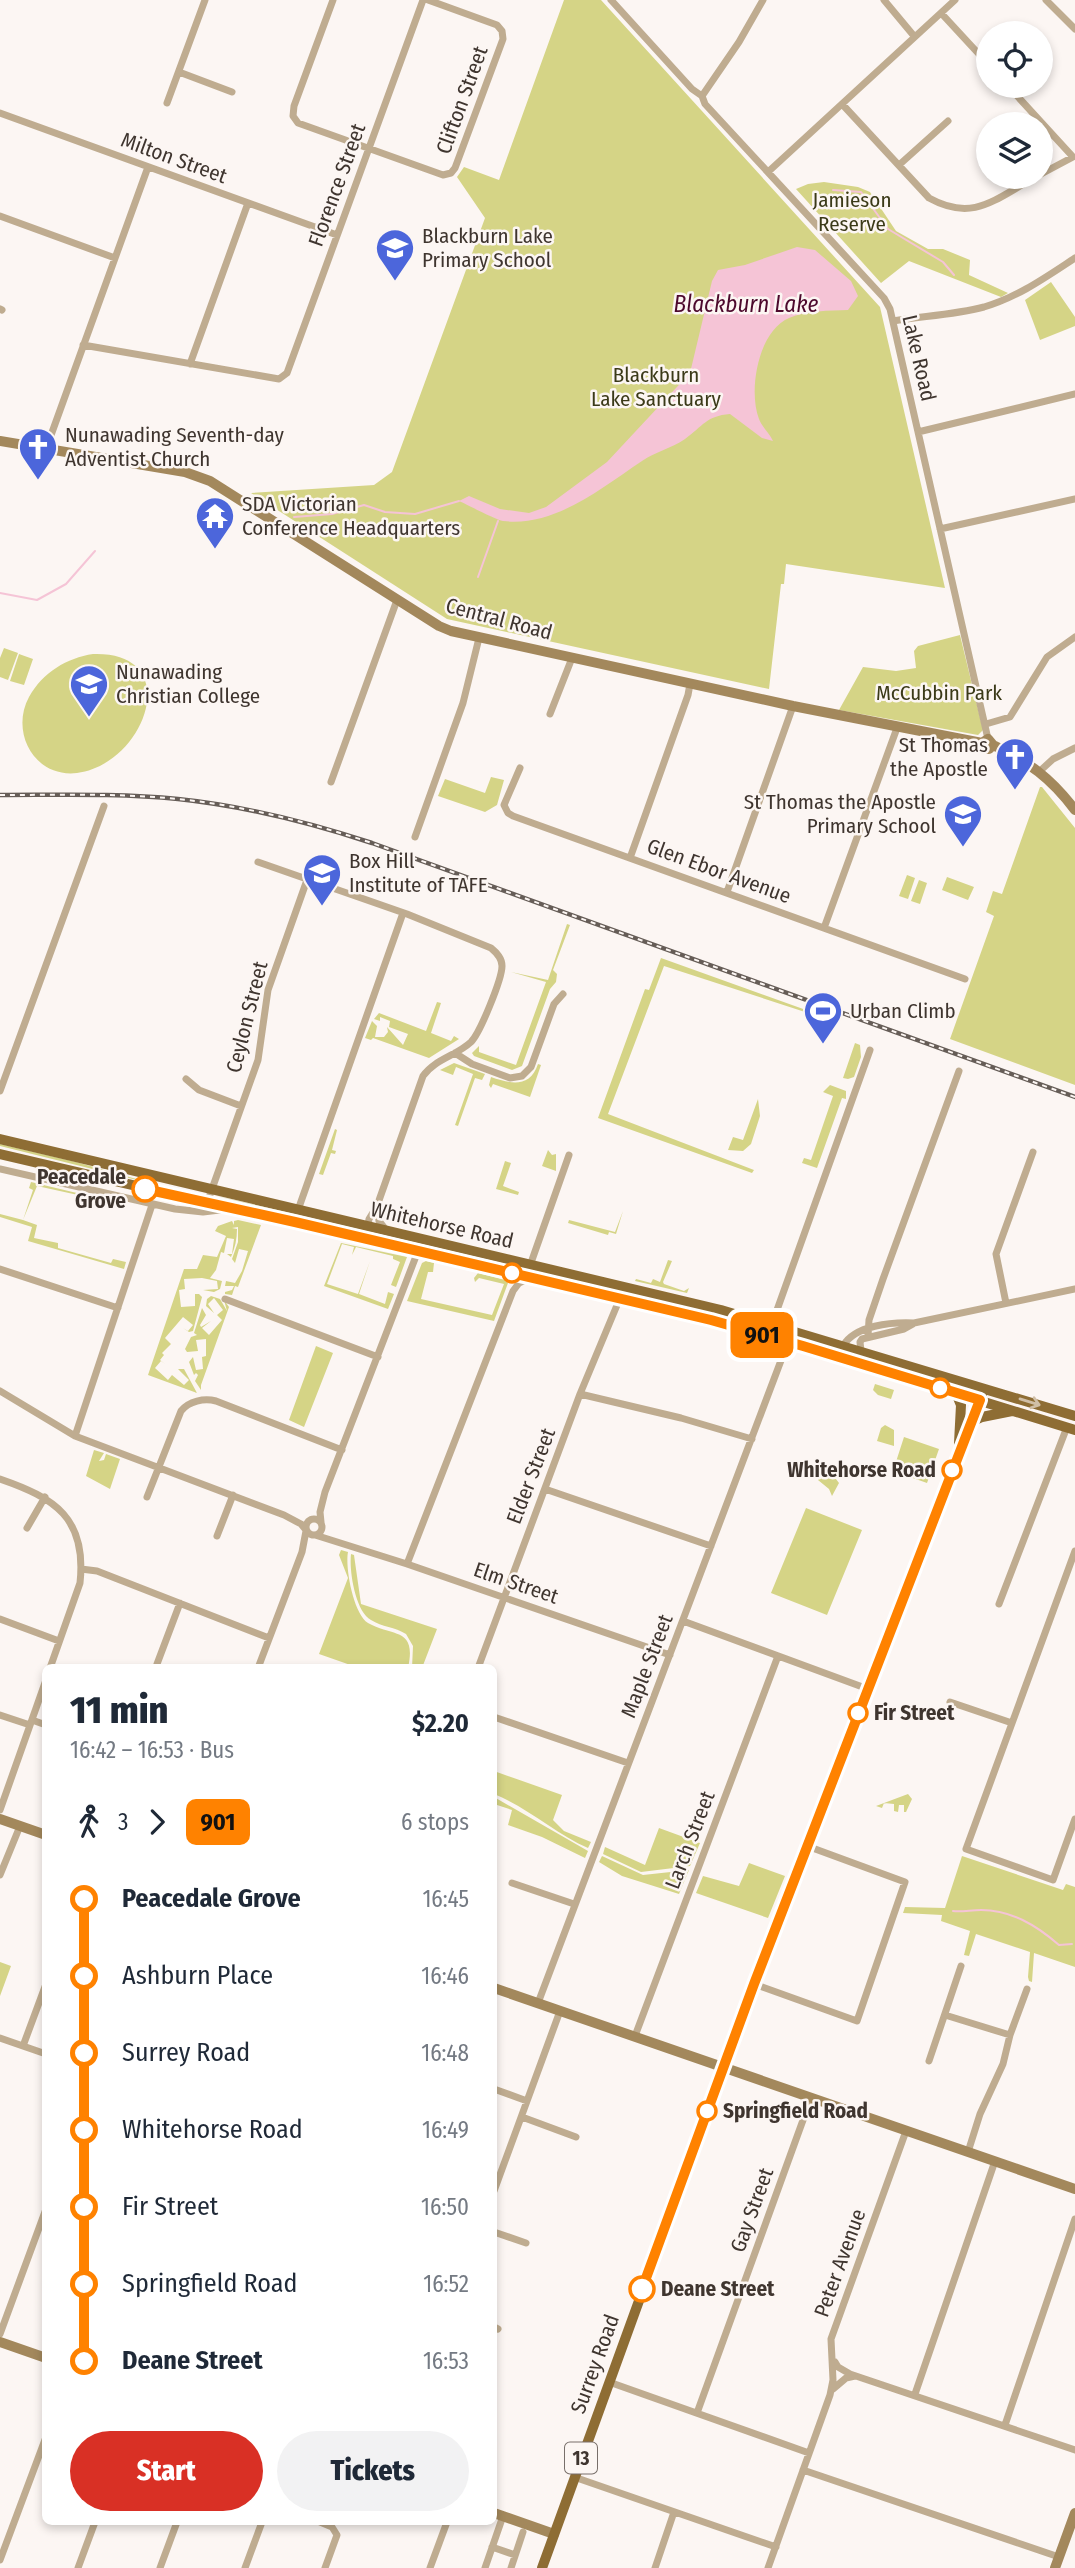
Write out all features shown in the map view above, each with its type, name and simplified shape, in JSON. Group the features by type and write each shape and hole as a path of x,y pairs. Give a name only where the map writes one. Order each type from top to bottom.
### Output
{"main road":[{"name":"Whitehorse Road","path":"0,1139 721,1310 772,1324 849,1360 1071,1428"},
{"name":"Whitehorse Road","path":"0,1154 620,1298 788,1342 805,1340 843,1346 1075,1416"},
{"path":"170,1180 176,1196"},
{"path":"843,1346 841,1352 849,1360"},
{"name":"Surrey Road","path":"541,2568 754,1984 984,1389"},
{"path":"956,1393 961,1405 958,1453"},
{"path":"971,1422 982,1417 1015,1411"}],"street":[{"path":"167,103 204,2 192,0"},
{"path":"333,0 294,106 293,116 299,123 369,149"},
{"name":"Florence Street","path":"190,364 279,379 287,373 423,0"},
{"name":"Clifton Street","path":"369,149 443,175 452,173 455,168 503,39 502,31 497,25 428,0"},
{"name":"Lake Road","path":"611,0 692,89 702,96 705,104 884,298 893,321 986,723 988,742"},
{"path":"702,96 739,42 763,0"},
{"path":"884,0 914,36"},
{"path":"768,172 955,0"},
{"path":"1046,0 1075,29"},
{"path":"941,13 976,51"},
{"path":"179,72 232,92"},
{"path":"1019,98 1032,112"},
{"path":"842,104 929,198 946,207 964,211 976,209 1014,189"},
{"name":"Milton Street","path":"0,113 337,235"},
{"path":"899,165 948,121"},
{"path":"1053,135 1073,157 1053,168"},
{"path":"46,449 148,167"},
{"path":"83,345 190,364 248,203"},
{"path":"0,216 115,258"},
{"path":"893,321 985,307 1024,291 1075,258"},
{"path":"918,432 1075,394"},
{"name":"Central Road","path":"0,441 186,472 210,481 439,625 479,638 897,728 988,742 1040,771 1055,784 1075,810"},
{"path":"940,529 1075,499"},
{"path":"331,782 397,600"},
{"path":"986,723 1010,717 1046,657 1075,637"},
{"path":"415,837 463,703 479,638"},
{"path":"550,714 572,658"},
{"path":"630,858 690,684"},
{"path":"727,892 793,706"},
{"path":"824,928 897,728"},
{"path":"1040,771 1053,758 1075,748"},
{"name":"Glen Ebor Avenue","path":"520,768 505,799 504,805 508,813 965,979"},
{"path":"0,1091 104,806"},
{"path":"258,862 404,913 491,948 500,958 502,970 482,1026 472,1041 433,1065 423,1076 377,1206 367,1226 367,1232 373,1240"},
{"name":"Ceylon Street","path":"207,1203 258,1060 268,990 307,880"},
{"path":"298,1210 404,913"},
{"path":"455,1053 472,1064 510,1078 522,1076 531,1067 554,1004 563,994"},
{"path":"772,1324 870,1050"},
{"path":"861,1351 860,1342 868,1333 883,1279 959,1071"},
{"path":"186,1079 199,1090 241,1106"},
{"path":"1006,1303 996,1254 1033,1152"},
{"path":"407,1564 513,1291 528,1277 569,1155"},
{"name":"Whitehorse Road","path":"0,1169 152,1205 203,1212 232,1208"},
{"path":"75,1436 152,1205"},
{"path":"377,1206 379,1221 386,1231"},
{"path":"259,1664 302,1552 306,1530 316,1522 418,1251"},
{"path":"0,1269 118,1308"},
{"path":"508,1272 513,1291"},
{"path":"843,1346 853,1333 868,1333 903,1323 914,1323 1075,1289"},
{"name":"Elder Street","path":"479,1664 580,1394 620,1298"},
{"path":"225,1299 378,1357"},
{"name":"Maple Street","path":"538,2003 788,1342"},
{"path":"0,1391 75,1436 284,1515 316,1522"},
{"path":"580,1394 681,1418 752,1439"},
{"path":"147,1497 181,1411 185,1406 200,1400 216,1401 342,1450"},
{"path":"999,1604 1071,1428"},
{"path":"0,1479 45,1497 65,1513 74,1528 81,1569 80,1583 51,1664"},
{"path":"545,1489 711,1546"},
{"path":"217,1536 233,1495"},
{"path":"27,1528 45,1497"},
{"name":"Elm Street","path":"284,1515 315,1536 407,1564 670,1655"},
{"path":"302,1552 320,1533 316,1522"},
{"name":"Elm Street","path":"316,1522 330,1536 351,1546"},
{"path":"1075,1551 966,1849 1053,1880 1075,1819"},
{"path":"81,1569 97,1571 269,1638"},
{"path":"157,1664 180,1603"},
{"path":"0,1619 59,1641"},
{"path":"683,1621 867,1689"},
{"name":"Larch Street","path":"635,2036 778,1656"},
{"path":"0,1810 42,1691"},
{"path":"950,1702 1012,1723"},
{"path":"0,1715 42,1724"},
{"path":"497,1718 628,1763"},
{"path":"0,1819 42,1834"},
{"path":"0,1875 20,1826"},
{"path":"754,1984 857,2021 905,1882 807,1846"},
{"path":"512,1883 574,1904"},
{"path":"929,2061 961,1966"},
{"path":"497,1989 1075,2189"},
{"path":"968,2152 1003,2064 1010,2035 1027,1989"},
{"path":"23,2046 42,1995"},
{"path":"497,2180 560,2011"},
{"path":"945,2015 1010,2035"},
{"path":"0,2038 42,2053"},
{"path":"497,2090 527,2101"},
{"name":"Gay Street","path":"697,2413 811,2098"},
{"path":"522,2117 576,2137"},
{"name":"Peter Avenue","path":"768,2568 830,2395 833,2380 831,2339 906,2131"},
{"path":"915,2395 995,2161"},
{"path":"1005,2425 1075,2219"},
{"path":"0,2333 42,2221"},
{"path":"497,2233 526,2243"},
{"path":"0,2342 42,2357"},
{"path":"832,2358 838,2367 855,2376 1075,2451"},
{"path":"830,2395 838,2382 855,2376"},
{"path":"609,2382 809,2453"},
{"path":"0,2560 42,2448"},
{"path":"803,2470 1057,2563 1075,2513"},
{"path":"575,2477 776,2547"},
{"path":"655,2568 674,2512"},
{"path":"498,2514 554,2534"},
{"path":"78,2568 94,2525"},
{"path":"160,2568 176,2525"},
{"path":"245,2568 261,2525"},
{"path":"325,2568 337,2535 327,2525"},
{"path":"430,2568 446,2525"},
{"path":"485,2568 496,2525"},
{"path":"511,2568 523,2532"},
{"path":"492,2547 515,2555"}],"green space":[{"name":"Blackburn Lake Sanctuary","path":"564,0 601,0 880,307 945,588 786,564 784,584 781,584 769,689 447,619 251,493 374,485 392,472 485,218 457,177 464,167 499,180"},
{"name":"Jamieson Reserve","path":"824,182 858,187 870,192 896,231 928,249 943,249 970,260 969,275 1008,293 1001,297 909,261 881,283 796,189"},
{"path":"1051,282 1075,317 1075,326 1040,340 1025,300"},
{"name":"McCubbin Park","path":"960,635 983,730 978,735 839,710 863,667 896,671 916,668 914,651 918,646"},
{"path":"4,648 18,653 8,680 0,677 0,658"},
{"path":"19,654 33,659 24,685 10,681"},
{"path":"93,654 122,658 139,670 147,688 146,709 137,731 122,750 101,765 77,773 62,773 49,768 30,750 24,738 24,711 29,697 49,673 74,659"},
{"path":"491,777 504,780 497,805 485,812 438,796 445,779 485,793"},
{"path":"1040,787 1075,828 1075,1085 950,1039 994,916 986,912 993,891 1002,894"},
{"path":"907,875 915,878 908,899 899,896"},
{"path":"947,877 974,887 968,900 942,890"},
{"path":"919,880 927,883 920,904 911,901"},
{"path":"567,924 570,925 553,970 557,974 556,982 550,989 522,1066 512,1070 474,1056 472,1053 479,1046 479,1052 516,1065 546,982 511,972 548,980"},
{"path":"661,958 806,1010 805,1012 664,966 608,1114 754,1170 752,1173 598,1118 645,989 649,990"},
{"path":"437,1002 441,1003 431,1033 451,1041 454,1036 459,1039 429,1058 373,1038 365,1038 372,1021 377,1026 375,1037 384,1037 388,1032 387,1027 403,1045 408,1034 389,1027 390,1021 380,1017 380,1021 374,1019 379,1013 426,1031"},
{"path":"855,1043 860,1045 861,1057 854,1077 843,1078"},
{"path":"454,1063 485,1074 482,1080 475,1078 458,1126 455,1125 473,1074 456,1067 453,1075 440,1070"},
{"path":"538,1064 541,1065 530,1097 493,1084 491,1088 489,1085 491,1077 513,1082 525,1081 535,1072"},
{"path":"830,1085 846,1091 846,1099 842,1098 817,1168 802,1163 804,1158 811,1160 833,1096 823,1092"},
{"path":"758,1099 760,1116 751,1144 743,1151 728,1150 733,1137 743,1140"},
{"path":"335,1129 337,1130 332,1150 336,1151 335,1154 331,1153 323,1175 319,1174"},
{"path":"0,1146 76,1162 165,1187"},
{"path":"548,1150 552,1155 556,1154 556,1171 542,1166"},
{"path":"505,1161 511,1163 503,1186 519,1192 518,1195 496,1189"},
{"path":"31,1182 81,1194 79,1206 76,1205 78,1195 37,1186 23,1220 33,1190 29,1188"},
{"path":"216,1196 362,1229 364,1233"},
{"path":"623,1211 616,1234 609,1232 608,1235 568,1223 569,1220 615,1232"},
{"path":"0,1214 37,1225 34,1238 58,1243 58,1248 111,1263 113,1259 126,1262 124,1269 28,1241 32,1227 0,1217"},
{"path":"232,1221 234,1225 234,1221 261,1225 238,1287 235,1286 232,1295 225,1294 234,1286 225,1286 226,1281 235,1283 248,1251 239,1249 235,1263 232,1259 238,1242 238,1227 232,1228 237,1229 237,1233 234,1250 231,1257 227,1254 232,1254 234,1239 227,1238 224,1253 221,1252 216,1270 210,1278 222,1281 220,1289 214,1292 203,1290 218,1289 217,1281 184,1279 185,1289 179,1290 181,1307 195,1306 195,1294 202,1297 193,1331 189,1332 183,1328 188,1331 193,1325 183,1317 165,1338 171,1344 162,1353 164,1355 160,1360 165,1364 161,1361 155,1368 168,1380 172,1375 184,1385 189,1380 178,1369 184,1369 197,1393 148,1375 184,1269 197,1269 203,1255 217,1257 226,1236 215,1231 218,1226"},
{"path":"341,1243 407,1257 396,1287 391,1285 400,1262 393,1259 393,1256 356,1247 352,1255 354,1247 342,1244 327,1284 358,1294 370,1261 359,1294 385,1304 388,1292 394,1294 388,1309 324,1286"},
{"path":"668,1260 672,1261 664,1284 684,1291 689,1288 687,1293 635,1281 636,1279 651,1283 653,1279 660,1282"},
{"path":"422,1263 434,1263 433,1272 428,1272 421,1299 492,1315 504,1284 479,1278 475,1282 474,1278 478,1273 505,1280 508,1283 494,1321 407,1301"},
{"path":"537,1271 722,1315 803,1341 633,1295"},
{"path":"211,1296 220,1299 227,1311 224,1300 229,1307 201,1390 195,1381 198,1375 194,1375 189,1362 193,1357 196,1370 203,1369 202,1357 206,1356 206,1339 196,1340 198,1351 187,1352 185,1349 191,1337 197,1335 194,1333 202,1308 206,1315 200,1325 201,1327 211,1321 202,1328 209,1335 222,1320 217,1315 223,1310 214,1298 208,1304 214,1313 206,1306 207,1299"},
{"path":"316,1346 333,1353 304,1427 289,1420"},
{"path":"875,1384 894,1390 891,1399 878,1395 873,1390"},
{"path":"885,1425 894,1430 894,1446 877,1441 881,1428"},
{"path":"904,1437 939,1449 927,1483 893,1471"},
{"path":"94,1450 104,1453 99,1461 104,1460 106,1454 120,1459 110,1489 86,1476"},
{"path":"830,1471 839,1483 832,1496 829,1489 818,1480 821,1473"},
{"path":"806,1508 862,1530 827,1615 771,1593"},
{"path":"341,1550 348,1552 349,1578 354,1600 363,1618 368,1623 406,1639 410,1655 409,1664 348,1664 319,1654 348,1578 339,1555"},
{"path":"351,1554 354,1555 361,1604 437,1629 424,1664 412,1664 413,1646 406,1634 365,1615 357,1599 351,1570"},
{"path":"497,1772 562,1795 553,1820 564,1831 591,1842 588,1848 564,1835 497,1796"},
{"path":"908,1794 912,1799 906,1812 904,1805 899,1805 898,1812 894,1811 894,1804 884,1803"},
{"path":"497,1799 588,1851 585,1858 542,1837 508,1825 512,1810 497,1805"},
{"path":"659,1828 700,1843 690,1866 641,1872 603,1854 605,1847 645,1865"},
{"path":"602,1856 643,1875 689,1870 679,1894 622,1876 599,1862"},
{"path":"962,1856 1063,1890 1066,1884 1075,1887 1075,1967 1034,1953 1032,1982 1028,1977 1030,1952 976,1934 969,1956 964,1955 970,1931 941,1921 942,1915 903,1913 905,1907 945,1908"},
{"path":"749,1863 785,1876 768,1918 696,1893 703,1876 739,1886"},
{"path":"0,1962 11,1966 0,1996"}],"water":[{"name":"Blackburn Lake","path":"797,247 815,250 851,281 858,296 848,310 796,315 778,325 770,335 758,363 755,393 759,419 773,441 762,438 730,414 722,415 705,422 685,439 647,458 576,504 541,518 503,521 459,501 469,496 500,509 529,513 546,507 607,462 690,373 712,281 718,270 745,265"}],"waterway":[{"path":"833,190 861,192 888,229 943,262 954,275"},
{"path":"294,517 332,514 364,505 385,512 415,514 459,501"},
{"path":"478,577 498,521"},
{"path":"0,593 37,600 66,584 95,551"},
{"path":"953,1911 981,1910 1003,1913 1032,1925 1059,1945 1072,1944"}],"railway":[{"path":"0,795 111,795 178,799 252,810 324,828 1075,1097"}],"bus line":[{"name":"901","path":"145,1189 711,1320 980,1400 754,1984 642,2289"}],"place":[{"name":"Blackburn Lake Primary School","path":"395,282"},
{"name":"Nunawading Seventh-day Adventist Church","path":"38,481"},
{"name":"SDA Victorian Conference Headquarters","path":"215,550"},
{"name":"Nunawading Christian College","path":"89,718"},
{"name":"St Thomas the Apostle","path":"1015,791"},
{"name":"St Thomas the Apostle Primary School","path":"963,848"},
{"name":"Box Hill Institute of TAFE","path":"322,907"},
{"name":"Urban Climb","path":"823,1045"},
{"name":"Peacedale Grove","path":"145,1189"},
{"name":"Whitehorse Road","path":"952,1470"},
{"name":"Fir Street","path":"858,1713"},
{"name":"Springfield Road","path":"707,2111"},
{"name":"Deane Street","path":"642,2289"}]}
